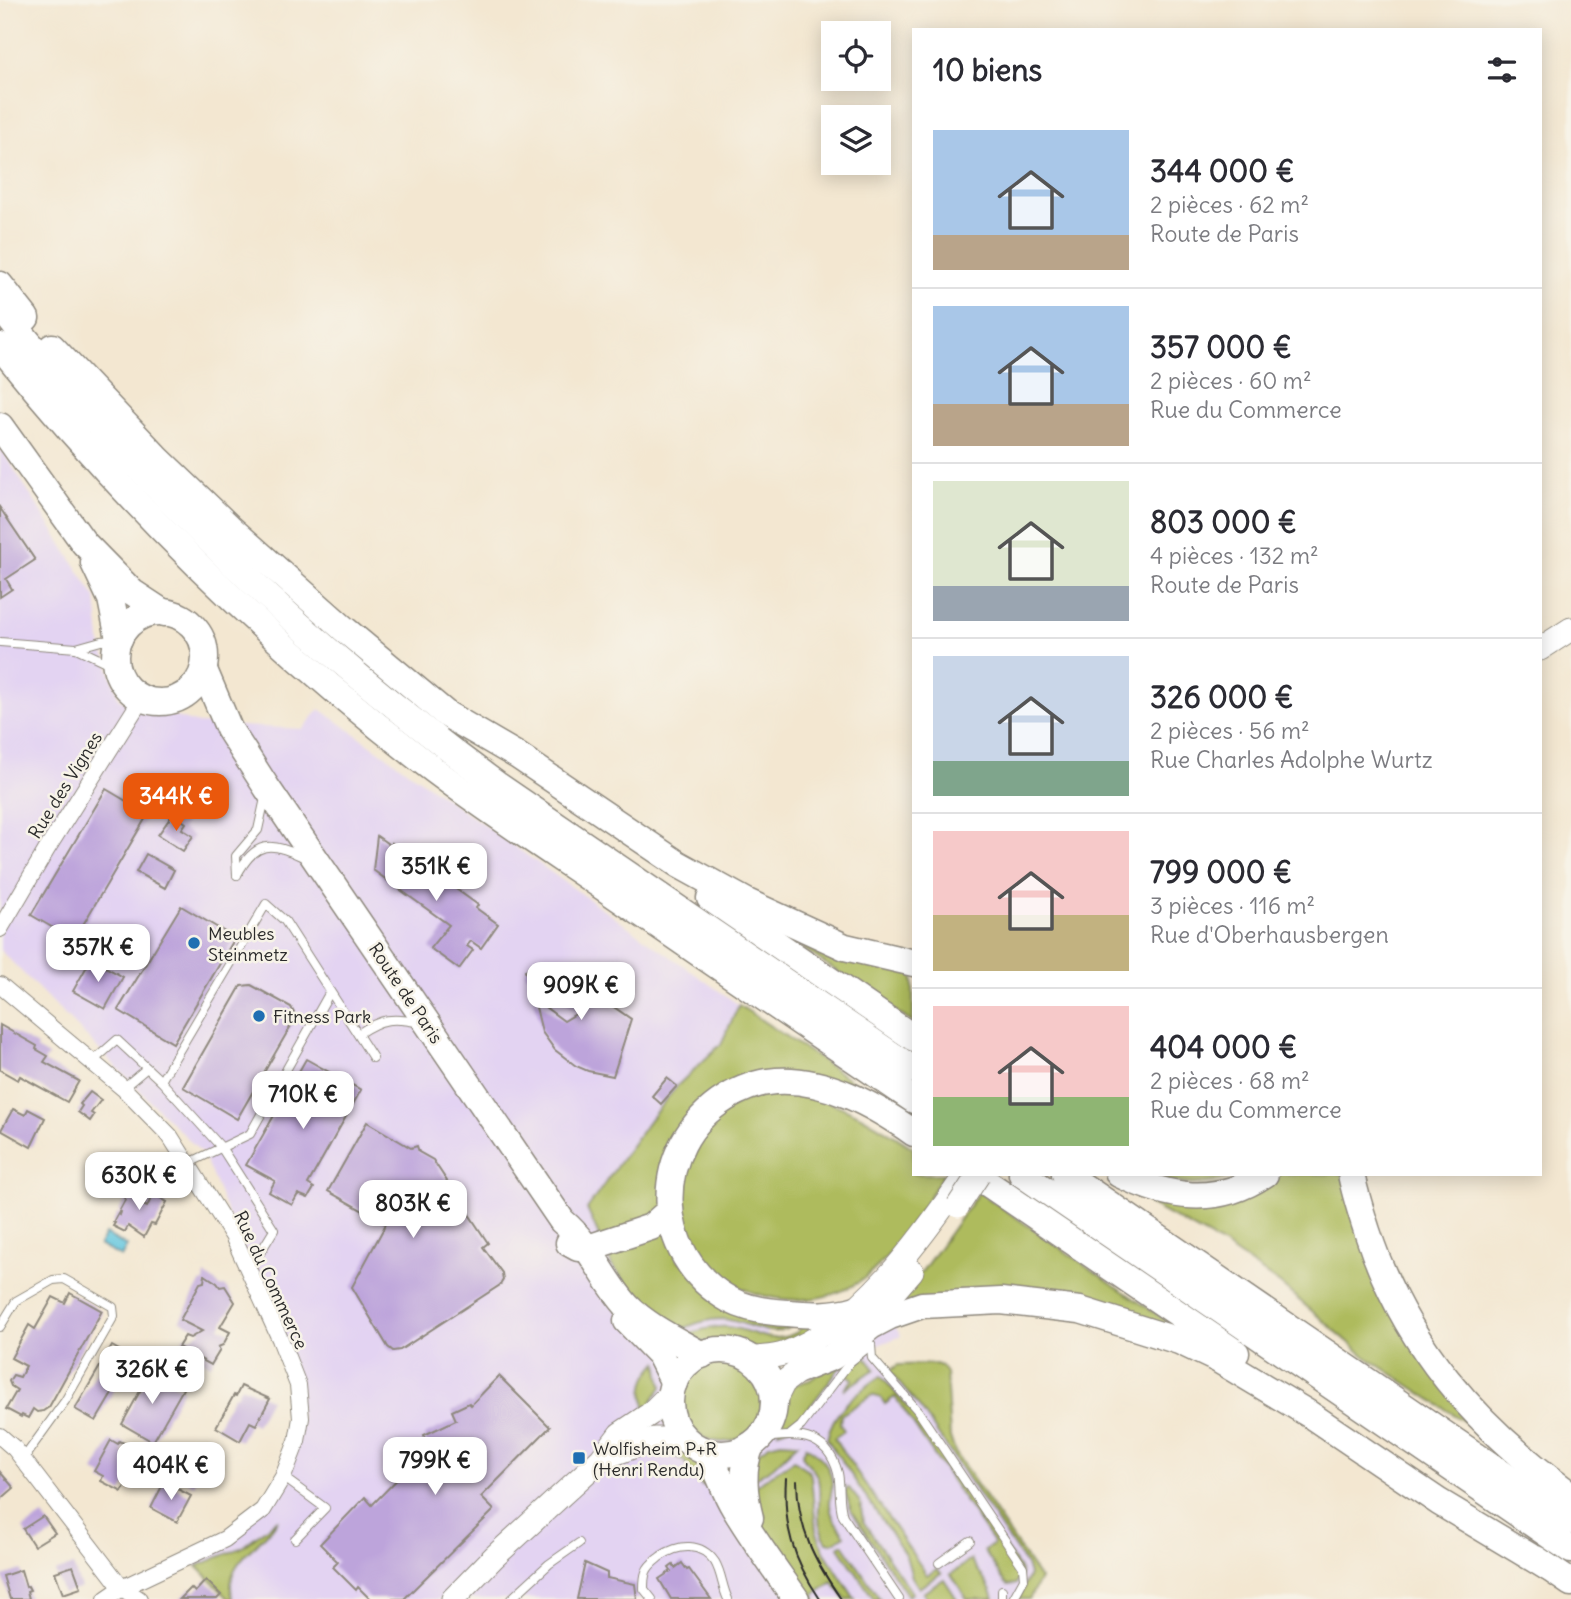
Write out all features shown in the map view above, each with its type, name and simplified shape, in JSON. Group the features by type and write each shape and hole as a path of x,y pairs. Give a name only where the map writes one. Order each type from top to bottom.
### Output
{"main road":[{"path":"0,285 30,323 188,489 344,629 446,714 549,789 912,1037"},
{"path":"0,307 78,403 180,513 253,584 347,668 497,785 912,1069"},
{"path":"0,346 82,444 156,523 222,589 353,705 427,764 505,820 912,1099"},
{"path":"0,426 84,543 132,592 164,613"},
{"path":"84,543 111,599 119,639"},
{"path":"164,613 178,616 190,624 199,635 204,648 204,670 194,687 183,696 155,702 130,691 121,680 115,653 127,626 137,618 164,613"},
{"path":"1542,648 1571,629"},
{"name":"Route de Paris","path":"204,670 229,729 267,788 573,1237 630,1308 702,1355"},
{"name":"Route de Paris","path":"169,701 200,710 229,729"},
{"path":"446,714 518,756 678,864 747,902 845,947 912,963"},
{"path":"856,1309 826,1315 772,1312 732,1301 715,1290 692,1267 673,1230 669,1212 671,1178 684,1138 698,1120 715,1105 757,1084 795,1082 832,1090 888,1115 912,1132"},
{"path":"758,1543 744,1486 745,1462 755,1442 770,1422 774,1402 784,1382 855,1329 902,1284 953,1203 965,1176"},
{"path":"751,1359 776,1356 798,1347 856,1309 894,1270 975,1176"},
{"path":"980,1176 1571,1583"},
{"path":"1025,1176 1571,1550"},
{"path":"1068,1176 1571,1521"},
{"path":"1124,1176 1161,1192 1187,1196 1214,1195 1236,1189 1261,1176"},
{"path":"1352,1176 1374,1251 1389,1287 1440,1374 1508,1446 1571,1495"},
{"path":"1361,1176 1389,1287"},
{"path":"573,1237 651,1227 669,1212"},
{"name":"Route de Paris","path":"573,1237 609,1301 660,1355 673,1388"},
{"path":"799,1370 832,1357 871,1326 922,1305 1002,1301 1080,1310 1179,1340 1264,1385 1439,1502 1549,1568"},
{"path":"871,1345 901,1326 922,1305"},
{"path":"453,1599 494,1557 601,1459 620,1434 650,1414 673,1388 685,1366 702,1355 722,1350 751,1359 770,1382 774,1402"},
{"path":"673,1388 670,1403 675,1422 718,1469 732,1503 790,1595"},
{"path":"601,1459 654,1439 695,1445 722,1454 743,1450 755,1442"}],"street":[{"name":"Rue des Vignes","path":"0,929 142,698"},
{"name":"Rue du Commerce","path":"0,985 123,1088 170,1136 233,1236 298,1385 301,1418 297,1441 283,1478 263,1510 225,1539 122,1588 106,1599"},
{"path":"0,1436 23,1459 122,1588 139,1599"}],"lane":[{"path":"0,642 76,648 119,639"},
{"path":"76,648 116,667"},
{"path":"267,788 258,830 236,856 237,875 253,852 267,846 289,850 319,865"},
{"path":"161,1081 267,904 285,921 373,1058"},
{"path":"187,1164 250,1134 330,992"},
{"path":"358,1034 385,1019 406,1020 429,1026"},
{"path":"92,1062 117,1040 161,1081 220,1147 274,1230 249,1271"},
{"path":"123,1088 147,1068"},
{"path":"0,1327 16,1301 53,1280 64,1279 113,1307 114,1316 65,1401 23,1459"},
{"path":"755,1442 791,1434 802,1426 850,1362 871,1345"},
{"path":"871,1345 872,1358 918,1411 1023,1567 1024,1579 1013,1599"},
{"path":"791,1434 814,1441 833,1460 838,1475 839,1501 843,1516 899,1599"},
{"path":"283,1478 325,1508 295,1539"},
{"path":"939,1563 970,1541"},
{"path":"511,1599 549,1564 579,1542"},
{"path":"652,1599 644,1589 650,1564 672,1549 692,1546 714,1561 722,1576 727,1599"}],"shaded area":[{"path":"0,447 96,598 100,640 119,699 198,724 303,729 320,709 739,1005 721,1044 677,1086 680,1330 705,1321 723,1319 747,1323 766,1331 773,1364 779,1375 793,1385 810,1380 874,1331 894,1325 901,1336 876,1346 874,1354 889,1371 898,1365 936,1364 943,1368 950,1437 955,1452 1040,1579 1029,1599 229,1599 188,1557 263,1510 301,1418 280,1339 203,1154 0,950"}],"green space":[{"path":"773,928 912,971 912,1022"},
{"path":"739,1005 885,1103 780,1072 676,1137 677,1260 795,1323 787,1329 769,1331 731,1320 716,1319 680,1330 644,1305 612,1266 587,1209 647,1123 677,1086 721,1044"},
{"path":"769,1094 808,1096 840,1106 912,1147 912,1176 943,1176 906,1232 883,1261 859,1282 842,1291 803,1300 754,1293 728,1281 708,1264 692,1243 683,1219 681,1193 686,1166 700,1139 721,1115 734,1106 753,1097"},
{"path":"1154,1176 1233,1176 1204,1184 1171,1181"},
{"path":"1267,1176 1348,1176 1471,1421 1468,1424 1365,1356 1280,1284 1222,1244 1149,1204 1151,1198"},
{"path":"979,1192 1184,1333 1062,1295 870,1326 920,1274"},
{"path":"825,1319 795,1343 759,1350 733,1341 698,1342 688,1334 727,1327 778,1338 798,1332 803,1320"},
{"path":"874,1331 847,1358 799,1421 778,1431 787,1396 793,1385 810,1380"},
{"path":"864,1355 875,1369 844,1390 853,1379 846,1374"},
{"path":"658,1362 662,1387 646,1410 644,1384"},
{"path":"714,1362 730,1362 751,1373 762,1394 762,1410 751,1431 730,1442 714,1442 700,1436 688,1424 682,1410 682,1394 688,1380 700,1368"},
{"path":"936,1364 946,1373 950,1437 955,1452 1040,1579 1029,1599 1018,1599 1029,1575 1026,1565 921,1409 889,1371 898,1365"},
{"path":"881,1376 914,1414 1020,1570 1021,1575 1016,1584 1008,1585 1004,1581 984,1551 994,1544 895,1397 885,1404 881,1398 872,1395 841,1415 840,1423 844,1431 834,1438 927,1575 937,1569 941,1573 919,1588 912,1577 906,1556 827,1439 841,1410 855,1395"},
{"path":"781,1442 798,1443 773,1467 753,1479 757,1453 769,1445"},
{"path":"806,1446 821,1458 832,1481 831,1509 835,1521 845,1535 832,1543 827,1542 820,1526 818,1479 802,1455"},
{"path":"679,1448 701,1462 717,1484 702,1486 683,1460 662,1450"},
{"path":"794,1460 811,1475 816,1530 825,1553 855,1599 845,1599 833,1582 814,1595 816,1599 805,1599 756,1518 750,1489"},
{"path":"847,1488 860,1502 863,1521 912,1593 908,1596 851,1511 845,1491"},
{"path":"278,1519 272,1529 238,1564 231,1585 233,1599 229,1599 197,1566 241,1548"},
{"path":"843,1544 880,1599 874,1599 839,1547"},
{"path":"971,1560 994,1599 967,1599 951,1574"},
{"path":"944,1579 957,1599 927,1599 923,1593"}],"water":[{"path":"105,1234 127,1246 121,1257 99,1245"}],"building":[{"path":"0,508 35,560 6,579 12,589 0,597"},
{"path":"106,789 148,814 74,940 31,915"},
{"path":"173,814 186,823 182,829 193,836 183,851 158,835"},
{"path":"377,836 391,846 392,843 415,864 417,861 478,905 476,908 498,924 481,948 471,941 467,946 473,950 459,969 430,948 449,925 373,870"},
{"path":"146,854 174,870 165,888 136,872"},
{"path":"181,906 235,938 173,1043 118,1010"},
{"path":"91,959 123,977 105,1009 73,991"},
{"path":"546,960 597,994 612,1000 611,1005 631,1019 613,1076 576,1066 555,1050 542,1032 534,999 564,1021 579,1012 526,974 525,971 530,965"},
{"path":"251,985 291,1007 296,1017 237,1119 183,1087 241,986"},
{"path":"0,1025 37,1046 36,1049 48,1056 44,1062 79,1081 67,1102 20,1076 18,1080 0,1070"},
{"path":"306,1059 361,1090 308,1184 314,1188 308,1198 298,1194 292,1205 269,1192 275,1181 246,1165"},
{"path":"667,1078 677,1086 661,1104 652,1096"},
{"path":"90,1092 101,1100 91,1113 94,1115 90,1121 78,1112 82,1106 80,1104"},
{"path":"13,1109 25,1115 28,1109 45,1118 31,1147 1,1130"},
{"path":"367,1122 411,1148 417,1146 419,1152 433,1160 488,1243 483,1247 502,1273 503,1280 500,1285 400,1350 393,1351 352,1287 386,1224 328,1191"},
{"path":"129,1189 147,1197 143,1205 147,1207 153,1194 167,1202 155,1225 151,1224 144,1237 128,1226 125,1232 113,1226 125,1200 123,1194"},
{"path":"205,1275 220,1287 225,1286 235,1302 220,1327 230,1332 223,1345 218,1347 220,1350 211,1365 178,1347 185,1336 190,1338 202,1331 180,1320 200,1283 204,1282"},
{"path":"70,1293 102,1311 49,1407 37,1412 33,1409 28,1418 22,1415 21,1417 6,1409 17,1390 9,1381 13,1375 20,1377 26,1366 11,1358 29,1325 35,1329 53,1297 65,1303"},
{"path":"112,1346 133,1358 96,1421 75,1409"},
{"path":"151,1371 183,1389 153,1442 122,1424"},
{"path":"499,1376 550,1427 481,1497 494,1510 404,1599 370,1599 358,1587 356,1590 333,1567 338,1562 320,1544 365,1497 372,1505 429,1447 424,1435 456,1420 452,1411 469,1403 471,1405"},
{"path":"241,1386 270,1399 256,1425 250,1422 240,1441 216,1427"},
{"path":"111,1440 126,1444 122,1452 137,1456 132,1466 135,1468 122,1492 101,1481 103,1476 94,1471"},
{"path":"191,1444 214,1455 210,1463 199,1457 194,1467 182,1461"},
{"path":"179,1463 199,1474 194,1485 173,1473"},
{"path":"0,1472 14,1488 0,1500"},
{"path":"164,1482 191,1496 177,1522 151,1508"},
{"path":"43,1516 55,1533 34,1546 23,1529"},
{"path":"585,1563 607,1573 607,1578 635,1584 637,1599 577,1599"},
{"path":"682,1563 711,1599 671,1599 659,1579 671,1571 669,1568 673,1565 675,1568"},
{"path":"73,1566 81,1588 63,1594 55,1572"},
{"path":"21,1570 26,1587 30,1590 27,1591 29,1599 10,1599 3,1576"},
{"path":"206,1580 221,1595 217,1599 180,1599 191,1588 195,1592"}],"tram line":[{"path":"786,1478 788,1527 803,1570 820,1599"},
{"path":"797,1481 800,1515 809,1544 841,1599"}],"place":[{"name":"Meubles Steinmetz","path":"194,943"},
{"name":"Fitness Park","path":"259,1016"},
{"name":"Wolfisheim P+R (Henri Rendu)","path":"579,1458"}]}
